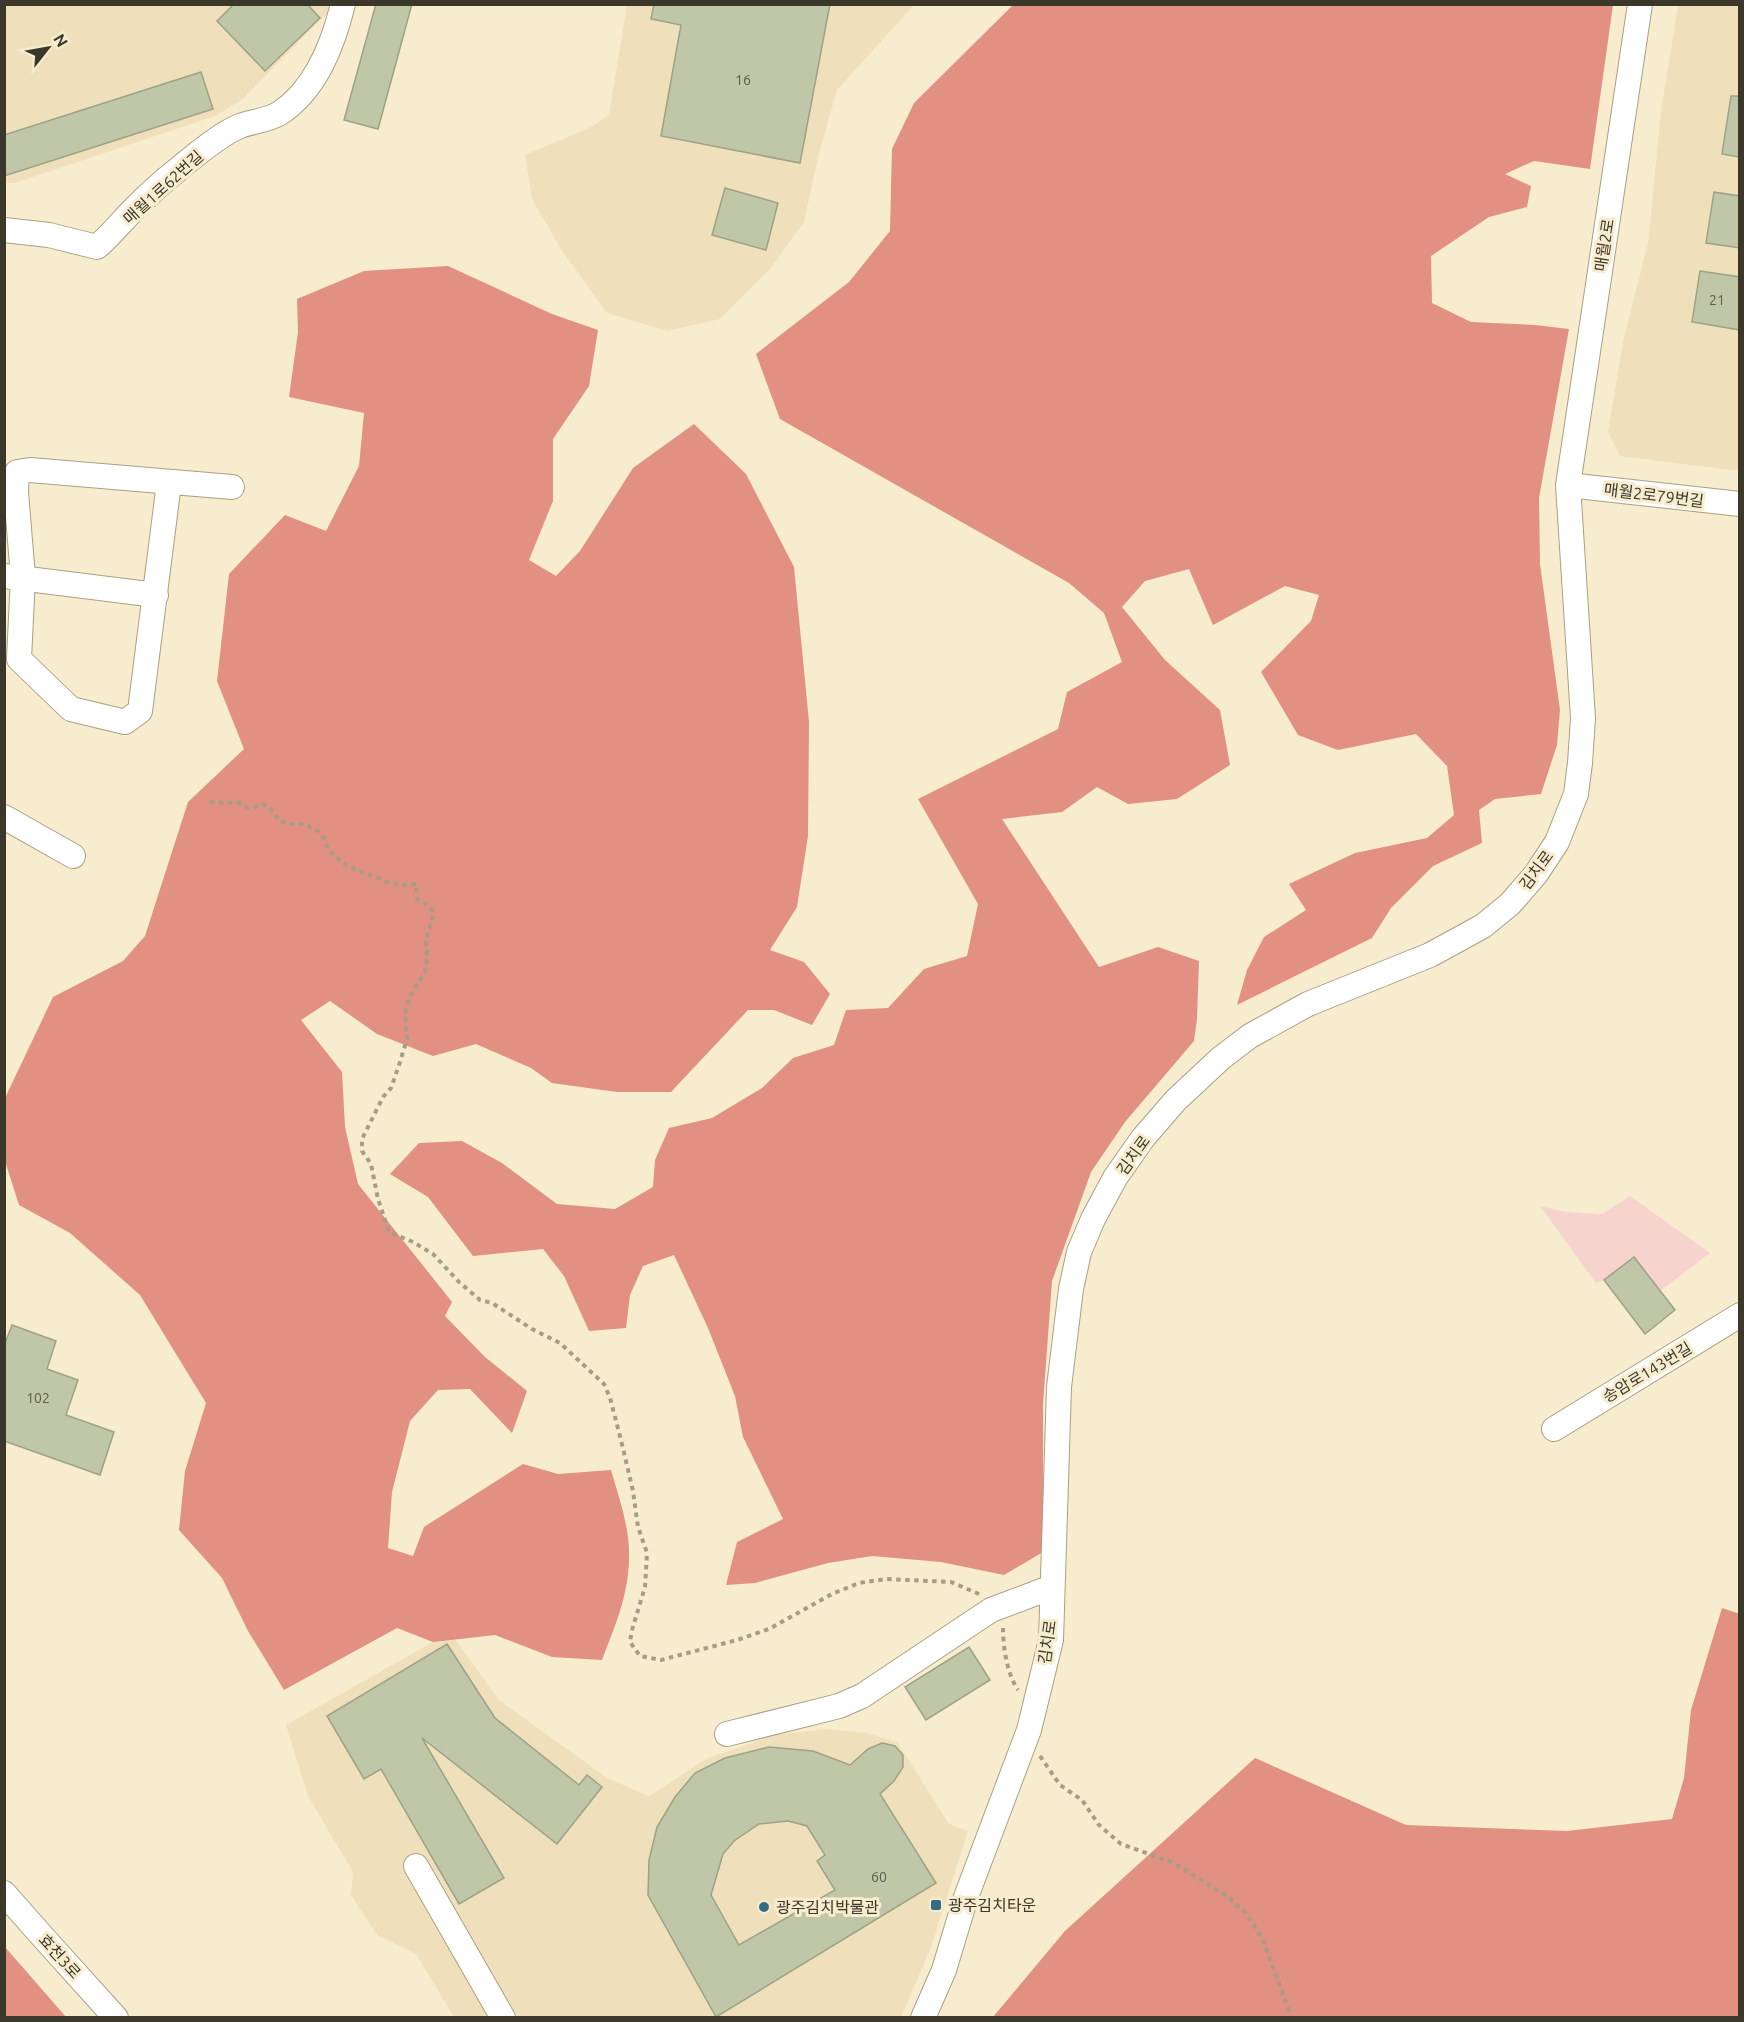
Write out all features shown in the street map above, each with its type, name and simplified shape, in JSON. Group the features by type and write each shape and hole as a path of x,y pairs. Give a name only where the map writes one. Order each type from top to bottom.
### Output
{"street":[{"name":"매월1로62번길","path":"4,230 49,235 97,247 175,171 211,144 241,126 258,123 278,114 302,95 325,56 343,4"},
{"name":"매월2로","path":"1568,485 1640,4"},
{"path":"169,483 140,711 125,722 71,709 19,659 14,576 17,472 30,470 232,487"},
{"name":"매월2로79번길","path":"1568,485 1740,504"},
{"name":"김치로","path":"923,2018 944,1970 966,1897 1030,1724 1051,1640 1059,1387 1071,1289 1079,1252 1093,1219 1116,1178 1143,1138 1176,1101 1221,1058 1250,1036 1308,1004 1430,956 1483,926 1510,904 1536,874 1557,842 1576,794 1583,718 1568,485"},
{"path":"14,576 156,595"},
{"path":"4,816 74,856"},
{"name":"송암로143번길","path":"1554,1429 1740,1315"},
{"path":"727,1734 839,1706 862,1696 982,1616 1000,1606 1052,1587"},
{"path":"416,1866 503,2018"},
{"name":"효천3로","path":"4,1893 116,2018"}],"path":[{"path":"210,801 217,804 239,803 254,808 260,804 267,805 280,821 289,824 303,824 318,831 328,850 347,866 387,882 402,885 416,884 417,899 428,905 434,913 426,941 426,969 409,998 405,1014 407,1039 391,1088 383,1097 362,1139 362,1151 371,1164 378,1199 389,1232 433,1254 459,1282 480,1300 492,1304 560,1343 604,1384 624,1450 638,1527 647,1553 645,1587 630,1642 639,1656 660,1660 737,1640 769,1629 841,1590 860,1583 886,1579 951,1582 991,1599 1000,1606 1003,1639 1015,1685 1030,1724 1060,1785 1082,1800 1099,1825 1121,1844 1174,1863 1227,1896 1245,1912 1262,1938 1292,2018"}],"shaded area":[{"path":"5,5 329,5 327,13 243,99 215,116 15,183 5,183"},
{"path":"627,5 914,5 837,90 819,153 804,222 770,269 720,319 667,331 607,313 561,249 532,199 525,155 591,127 609,115"},
{"path":"1013,5 1613,5 1590,169 1534,161 1505,174 1531,186 1527,207 1489,217 1431,256 1432,303 1471,322 1569,329 1539,498 1540,564 1560,710 1557,745 1541,794 1495,799 1479,810 1482,843 1433,866 1391,908 1372,938 1237,1005 1247,970 1264,937 1306,910 1289,884 1355,853 1427,838 1454,815 1447,766 1416,734 1338,750 1298,735 1261,672 1311,621 1319,595 1285,586 1213,625 1189,569 1145,581 1122,607 1165,660 1220,710 1230,765 1177,799 1128,804 1097,787 1062,812 1002,819 1099,967 1158,947 1199,961 1194,1041 1125,1122 1091,1172 1052,1281 1043,1404 1043,1552 1004,1575 941,1562 872,1556 828,1563 755,1583 726,1585 737,1542 783,1519 743,1437 735,1396 708,1328 674,1255 643,1266 630,1295 626,1328 589,1331 564,1276 543,1249 473,1256 428,1197 390,1174 419,1143 462,1141 502,1163 557,1204 615,1209 653,1187 655,1160 669,1128 712,1118 762,1088 793,1058 834,1045 846,1010 888,1008 924,969 967,956 978,904 918,799 1058,729 1067,692 1122,662 1104,613 1069,583 780,419 756,354 849,282 890,231 892,149 914,103"},
{"path":"1678,5 1739,5 1739,471 1620,456 1608,432 1623,342 1648,243 1661,112"},
{"path":"448,266 552,314 598,330 589,386 553,439 553,501 529,560 556,576 580,551 633,468 694,424 746,474 794,567 809,722 808,836 797,907 770,950 804,962 830,994 812,1025 774,1010 748,1010 671,1092 617,1092 552,1083 531,1068 476,1044 433,1056 377,1034 330,1001 301,1020 342,1072 345,1127 358,1184 452,1302 445,1316 485,1357 527,1391 512,1433 470,1389 438,1390 410,1421 392,1492 388,1548 413,1556 424,1527 523,1464 558,1474 611,1470 626,1524 629,1557 624,1597 602,1660 552,1657 495,1635 433,1642 397,1628 284,1690 248,1631 222,1578 179,1530 185,1471 206,1403 140,1295 70,1233 19,1205 5,1161 5,1098 53,997 123,961 145,936 188,802 244,749 217,681 229,574 285,515 326,531 359,466 364,413 289,397 298,332 297,299 364,271"},
{"path":"1630,1196 1710,1253 1660,1291 1634,1257 1604,1280 1596,1283 1540,1206 1566,1212 1602,1214"},
{"path":"1722,1608 1740,1614 1739,2017 993,2017 1065,1931 1255,1758 1406,1825 1567,1831 1672,1819 1684,1778 1691,1710"},
{"name":"광주김치타운","path":"454,1638 499,1700 607,1778 649,1796 708,1758 776,1735 824,1729 867,1733 898,1743 949,1824 968,1831 930,1950 901,2017 454,2017 416,1954 377,1935 351,1895 353,1872 308,1796 286,1725 433,1642"},
{"path":"5,1947 66,2017 5,2017"}],"building":[{"path":"234,4 307,4 320,18 265,71 217,21"},
{"path":"376,4 412,4 378,129 344,120"},
{"path":"654,4 830,4 800,163 661,136 681,25 651,19"},
{"path":"201,72 213,109 4,176 4,135"},
{"path":"1731,96 1740,96 1740,157 1722,154"},
{"path":"725,188 778,203 766,250 712,235"},
{"path":"1714,192 1740,196 1740,248 1706,243"},
{"path":"1700,271 1740,277 1740,330 1692,322"},
{"path":"1634,1257 1675,1310 1645,1334 1604,1280"},
{"path":"12,1325 56,1341 47,1369 78,1380 66,1415 114,1432 100,1475 4,1441 4,1346"},
{"path":"447,1644 495,1718 579,1785 587,1775 602,1787 557,1844 422,1738 504,1878 459,1904 381,1769 364,1779 327,1716"},
{"path":"969,1647 990,1680 926,1720 905,1687"},
{"name":"광주김치박물관","path":"882,1743 895,1746 903,1755 903,1767 894,1781 880,1794 936,1883 716,2017 648,1895 649,1860 657,1827 675,1797 695,1773 725,1758 769,1747 813,1751 850,1765 868,1749","holes":["788,1821 807,1826 825,1855 817,1861 835,1890 739,1945 711,1895 723,1854 734,1841 759,1824"]}],"place":[{"name":"광주김치타운","path":"936,1905"},
{"name":"광주김치박물관","path":"764,1907"}]}
